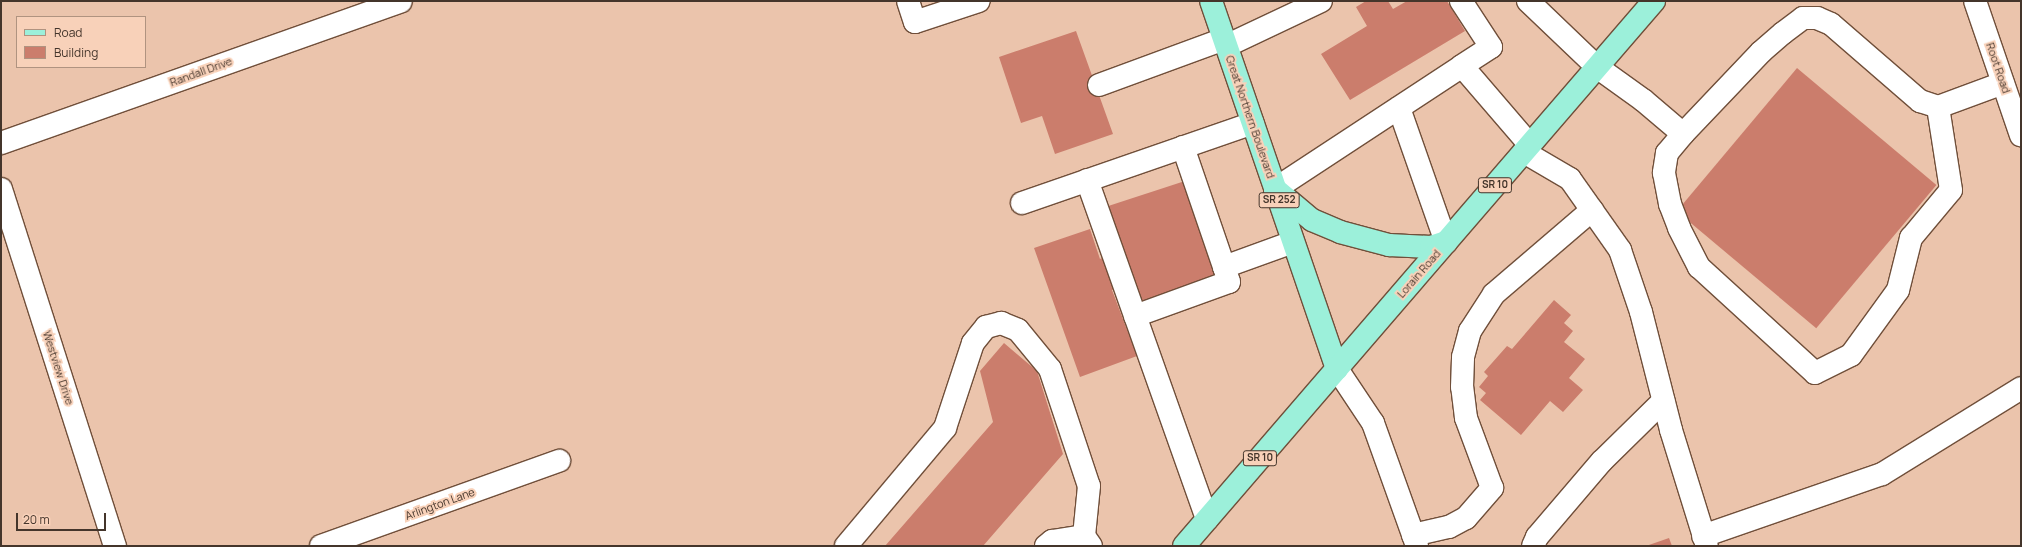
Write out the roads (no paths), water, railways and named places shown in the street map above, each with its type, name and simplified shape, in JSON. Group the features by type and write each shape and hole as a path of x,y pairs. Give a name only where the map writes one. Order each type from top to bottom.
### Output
{"main road":[{"name":"Great Northern Boulevard","path":"1211,1 1337,369"},
{"name":"Lorain Road","path":"1184,546 1654,1"},
{"path":"1275,189 1312,220 1340,232 1389,246 1431,247 1446,242"}],"street":[{"name":"Randall Drive","path":"1,143 401,1"},
{"path":"908,1 915,22 979,1"},
{"path":"1099,85 1225,43 1321,1"},
{"path":"1275,189 1491,47 1461,1"},
{"path":"1528,1 1598,67 1643,100 1683,134"},
{"name":"Root Road","path":"1975,1 2021,135"},
{"path":"1938,107 1951,190 1911,238 1898,290 1851,355 1815,373 1699,267 1676,222 1670,204 1664,173 1667,153 1683,134 1761,52 1782,33 1803,18 1817,18 1831,24 1920,101 1938,107 2003,83"},
{"path":"1462,66 1527,148 1570,179 1620,250 1641,312 1671,430 1705,541 1882,474 2021,388"},
{"path":"1399,108 1446,242"},
{"path":"1022,203 1253,123"},
{"path":"1135,316 1229,282 1183,147"},
{"path":"1087,180 1207,519"},
{"name":"Westview Drive","path":"1,189 116,546"},
{"path":"1337,369 1373,423 1415,540 1449,527 1466,518 1492,488 1466,418 1462,387 1463,357 1470,331 1494,294 1592,210"},
{"path":"1224,267 1293,242"},
{"path":"846,546 945,428 973,344 986,327 1001,323 1018,330 1050,369 1089,486 1088,541 1052,541 1046,546"},
{"path":"1533,546 1537,537 1602,461 1663,400"},
{"name":"Arlington Lane","path":"321,546 559,461"}]}
